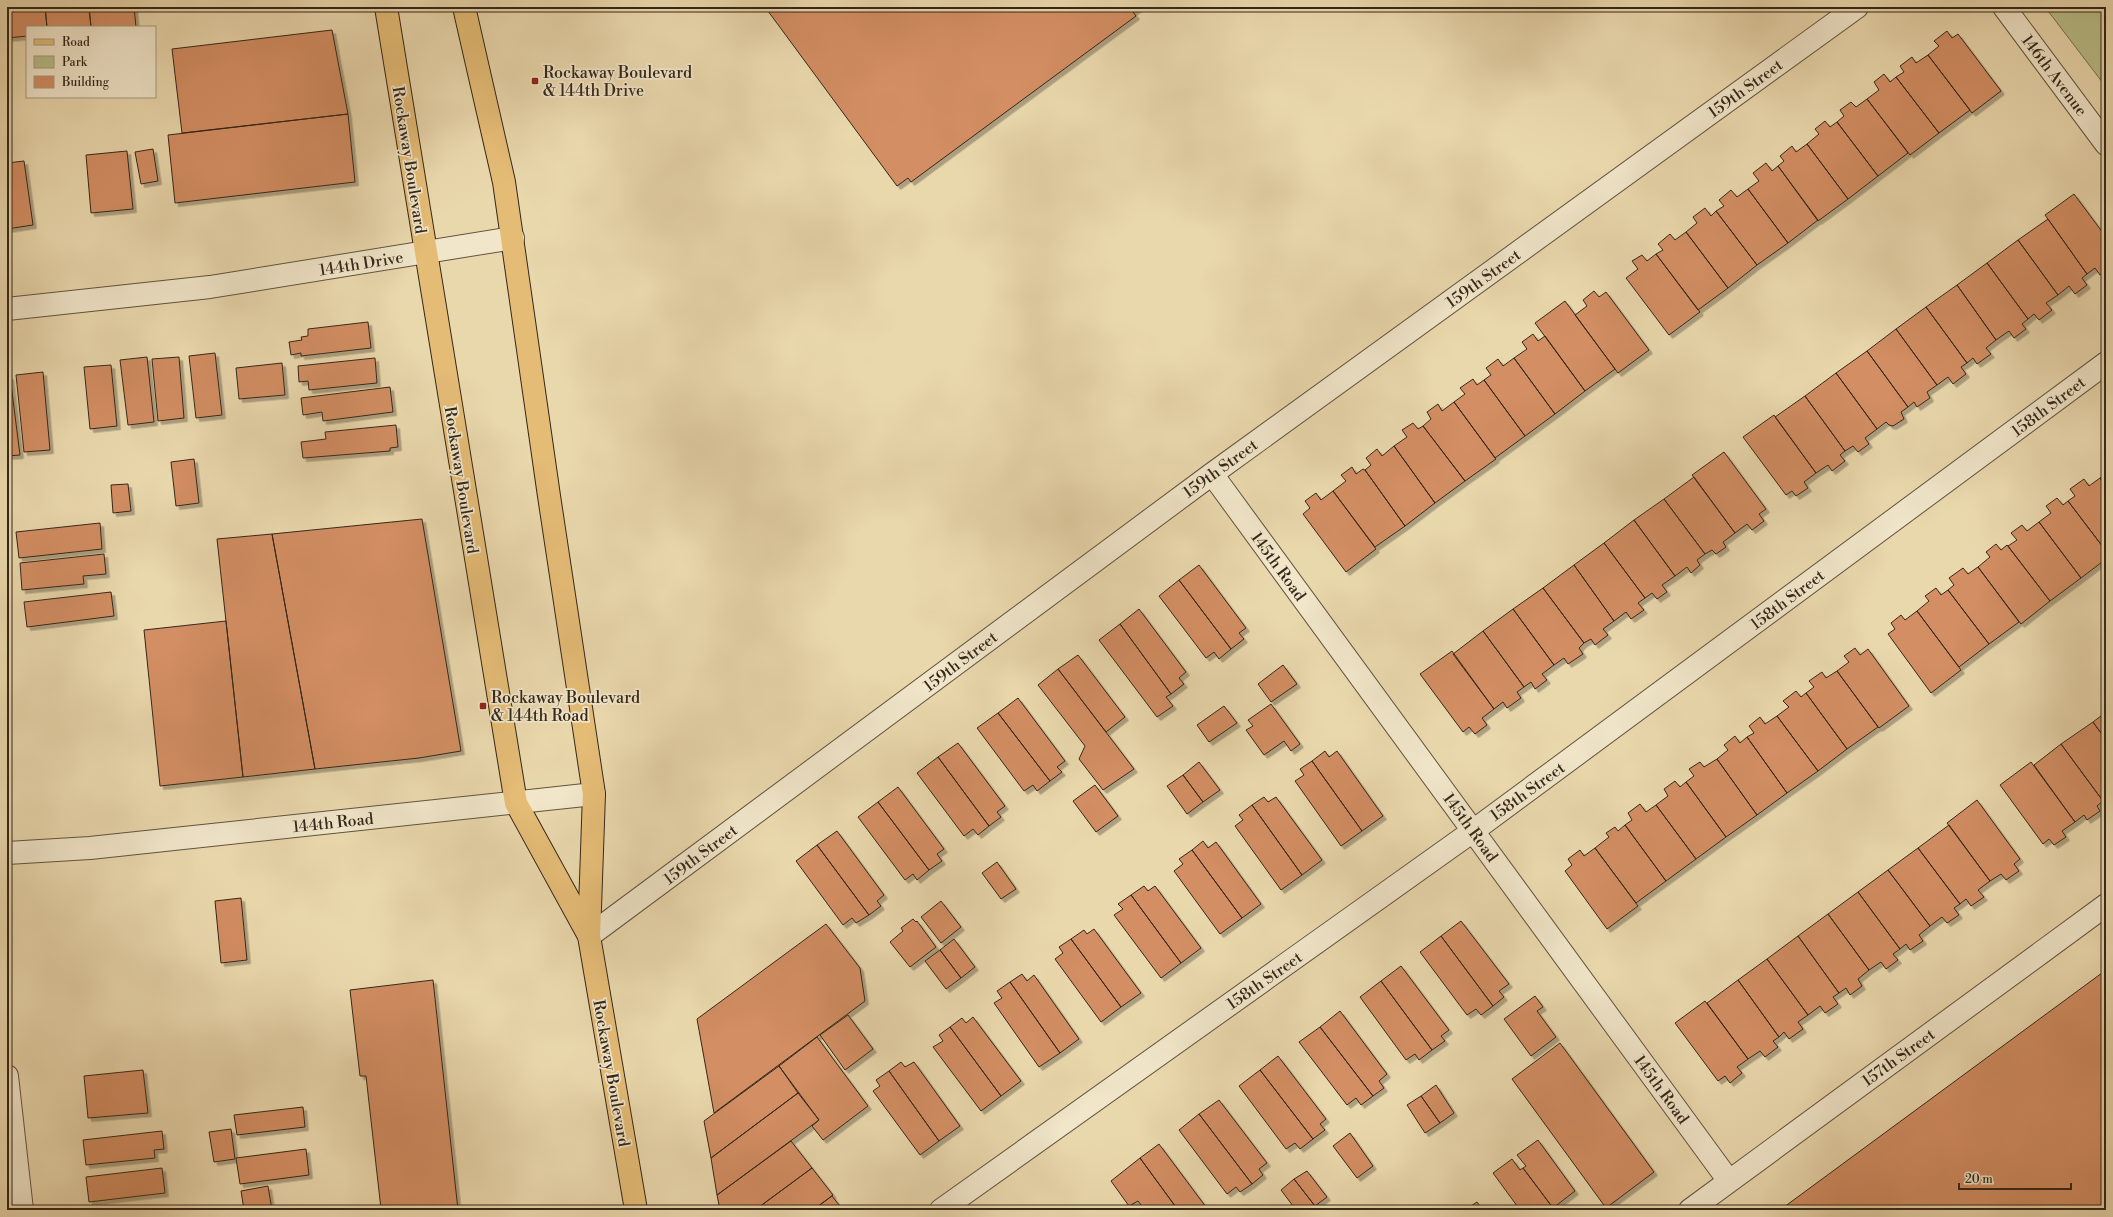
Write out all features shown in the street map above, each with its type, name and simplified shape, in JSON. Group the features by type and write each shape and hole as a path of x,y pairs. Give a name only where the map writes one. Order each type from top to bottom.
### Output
{"main road":[{"name":"Rockaway Boulevard","path":"386,7 424,252 516,803 589,936"},
{"name":"Rockaway Boulevard","path":"464,7 504,182 594,794 589,936 636,1210"}],"street":[{"name":"159th Street","path":"589,936 1212,474 1857,7"},
{"name":"146th Avenue","path":"2004,7 2106,144"},
{"name":"144th Drive","path":"7,309 210,287 513,238"},
{"name":"158th Street","path":"941,1210 1473,831 2106,363"},
{"name":"145th Road","path":"1212,474 1729,1181"},
{"name":"144th Road","path":"7,853 35,850 72,850 594,794"},
{"name":"157th Street","path":"1690,1210 2106,905"},
{"path":"7,1076 22,1210"}],"green space":[{"path":"2045,7 2106,7 2106,87"}],"building":[{"path":"7,7 45,7 47,26 26,26 26,36 7,38"},
{"path":"45,7 89,7 91,26 47,26"},
{"path":"89,7 134,7 136,26 91,26"},
{"path":"765,7 1140,7 1133,12 1136,16 911,182 908,178 897,186"},
{"path":"332,30 348,114 182,133 172,49"},
{"path":"1947,31 1952,38 1958,34 2001,91 1972,113 1928,55 1939,46 1934,41"},
{"path":"1928,55 1970,110 1939,133 1896,77 1904,72 1900,66 1912,57 1916,63"},
{"path":"1884,74 1890,82 1896,77 1939,133 1910,155 1867,99 1879,90 1874,82"},
{"path":"1867,99 1908,153 1878,176 1837,122 1844,116 1840,110 1851,102 1856,107"},
{"path":"348,114 355,182 175,203 168,135"},
{"path":"1825,121 1830,127 1837,122 1878,176 1848,199 1807,144 1819,134 1815,129"},
{"path":"1807,144 1848,199 1818,221 1778,166 1784,161 1780,156 1792,146 1796,152"},
{"path":"153,149 158,181 141,184 135,152"},
{"path":"127,151 133,209 91,213 86,155"},
{"path":"24,161 33,225 7,229 7,163"},
{"path":"1766,163 1772,171 1778,166 1818,220 1788,243 1748,189 1759,181 1753,173"},
{"path":"1748,189 1788,243 1757,265 1716,211 1724,206 1719,200 1731,190 1737,197"},
{"path":"2074,194 2106,237 2106,271 2100,275 2095,268 2087,274 2045,215"},
{"path":"1705,208 1711,216 1716,211 1757,265 1728,288 1686,232 1697,223 1693,217"},
{"path":"2048,219 2087,274 2082,278 2087,285 2075,294 2069,286 2058,295 2018,240"},
{"path":"1686,232 1728,288 1698,310 1656,254 1663,250 1658,244 1670,234 1675,240"},
{"path":"2018,240 2058,295 2046,303 2052,310 2039,320 2034,314 2028,319 1987,263"},
{"path":"1656,254 1700,312 1669,335 1626,278 1638,269 1632,261 1642,255 1647,261"},
{"path":"1987,263 2028,319 2022,324 2026,329 2014,338 2009,331 1996,340 1957,285"},
{"path":"1957,285 1996,340 1986,348 1991,354 1977,364 1973,358 1967,363 1926,307"},
{"path":"1594,291 1599,297 1606,292 1649,350 1618,373 1575,315 1587,306 1583,300"},
{"path":"1565,301 1615,369 1585,391 1535,323"},
{"path":"1926,307 1967,363 1961,367 1966,374 1953,384 1948,377 1937,385 1896,329"},
{"path":"368,322 371,348 301,356 301,353 291,355 289,342 302,340 301,337 308,336 308,329"},
{"path":"1896,329 1937,385 1927,392 1930,398 1917,407 1914,402 1908,407 1867,351"},
{"path":"1533,334 1538,341 1545,336 1585,391 1555,414 1514,358 1527,349 1522,342"},
{"path":"1867,351 1908,407 1901,412 1904,419 1893,426 1886,422 1877,429 1836,373"},
{"path":"215,353 222,415 196,418 189,356"},
{"path":"147,357 154,422 128,425 120,360"},
{"path":"179,357 184,418 158,421 152,359"},
{"path":"375,358 377,383 309,390 308,381 299,382 298,366"},
{"path":"1514,358 1555,414 1525,436 1484,380 1491,375 1486,368 1498,359 1503,366"},
{"path":"282,363 285,395 239,399 236,368"},
{"path":"111,365 117,426 90,429 84,367"},
{"path":"43,372 50,450 24,452 16,375"},
{"path":"1836,373 1877,429 1865,438 1869,444 1858,452 1853,446 1845,451 1805,396"},
{"path":"7,376 10,376 20,455 7,456"},
{"path":"1473,379 1477,385 1484,380 1525,436 1495,458 1454,402 1465,394 1460,388"},
{"path":"390,387 393,412 323,421 322,412 303,415 301,398"},
{"path":"1805,396 1845,451 1840,455 1845,461 1832,471 1828,465 1816,473 1775,417"},
{"path":"1454,402 1496,459 1465,481 1423,426 1431,419 1427,412 1438,404 1442,411"},
{"path":"1774,415 1816,473 1804,482 1808,488 1796,496 1792,491 1786,495 1743,437"},
{"path":"1413,423 1418,429 1423,426 1465,481 1435,503 1394,446 1407,437 1402,430"},
{"path":"396,425 398,447 390,448 390,451 303,458 301,442 326,439 325,432"},
{"path":"1394,446 1435,503 1405,526 1365,470 1371,465 1366,458 1377,449 1382,456"},
{"path":"1724,452 1766,509 1759,514 1764,521 1752,530 1747,524 1735,533 1692,475"},
{"path":"194,459 199,503 176,506 171,462"},
{"path":"1352,467 1356,474 1363,469 1365,470 1405,526 1375,547 1333,491 1346,481 1341,475"},
{"path":"2106,474 2106,487 2100,478"},
{"path":"1694,477 1735,533 1723,542 1726,547 1716,554 1712,550 1705,554 1664,499"},
{"path":"2100,478 2106,487 2106,551 2068,501 2075,496 2070,489 2084,479 2089,486"},
{"path":"128,484 131,511 113,513 111,485"},
{"path":"1333,491 1376,549 1346,572 1303,514 1310,508 1305,501 1316,493 1321,500"},
{"path":"2057,498 2063,505 2068,501 2106,551 2106,559 2081,578 2039,522 2051,513 2046,506"},
{"path":"1664,499 1705,554 1697,560 1700,565 1691,573 1687,567 1675,576 1634,520"},
{"path":"422,519 461,751 419,758 315,769 272,534"},
{"path":"1634,520 1675,576 1662,585 1667,592 1657,599 1652,593 1645,598 1604,543"},
{"path":"2039,522 2081,578 2050,601 2008,546 2017,540 2011,533 2022,525 2027,531"},
{"path":"100,523 102,549 19,558 16,532"},
{"path":"272,534 315,769 243,777 217,539"},
{"path":"1604,543 1645,598 1638,603 1644,610 1631,619 1626,612 1614,621 1574,565"},
{"path":"1996,544 2001,550 2007,545 2050,601 2021,624 1978,567 1990,557 1986,552"},
{"path":"104,554 106,574 83,576 84,584 22,590 20,563"},
{"path":"1199,565 1246,628 1239,633 1244,639 1231,649 1179,580"},
{"path":"1574,565 1614,621 1603,629 1608,635 1595,645 1591,639 1584,643 1543,588"},
{"path":"1978,567 2019,622 1989,644 1948,590 1954,585 1949,578 1963,568 1968,574"},
{"path":"1179,580 1231,649 1219,659 1214,652 1206,658 1159,596"},
{"path":"1543,588 1584,643 1579,648 1583,654 1568,664 1564,658 1554,665 1513,609"},
{"path":"1936,588 1941,595 1948,590 1989,644 1959,667 1917,611 1929,601 1925,596"},
{"path":"111,592 114,616 27,627 24,602"},
{"path":"1139,609 1186,672 1179,678 1184,684 1171,694 1120,624"},
{"path":"1513,609 1554,665 1542,674 1547,680 1535,689 1531,682 1524,687 1483,631"},
{"path":"1917,611 1961,670 1931,693 1888,634 1895,629 1891,623 1901,615 1905,620"},
{"path":"226,621 243,777 160,786 144,630"},
{"path":"1120,624 1171,694 1166,697 1173,706 1157,717 1099,640"},
{"path":"1483,631 1524,687 1517,692 1521,698 1507,708 1503,702 1494,709 1453,654"},
{"path":"1855,648 1860,655 1868,649 1909,706 1879,728 1837,671 1849,662 1844,656"},
{"path":"1452,651 1494,709 1482,718 1487,725 1475,734 1469,727 1463,732 1420,674"},
{"path":"1078,655 1125,717 1106,732 1058,669"},
{"path":"1283,665 1297,684 1271,702 1258,684"},
{"path":"1058,669 1134,769 1103,790 1079,759 1085,746 1038,685"},
{"path":"1837,671 1878,727 1847,749 1806,693 1814,687 1809,681 1822,672 1826,678"},
{"path":"1796,691 1801,697 1806,693 1847,749 1818,771 1777,716 1789,707 1783,701"},
{"path":"1018,698 1065,761 1057,767 1062,772 1050,781 998,713"},
{"path":"1271,704 1300,744 1291,751 1284,741 1264,755 1246,730 1253,726 1248,720"},
{"path":"1224,706 1237,723 1209,742 1197,725"},
{"path":"2106,712 2106,740 2093,722"},
{"path":"998,713 1050,781 1037,791 1033,785 1024,791 977,728"},
{"path":"1777,716 1818,771 1787,793 1747,737 1754,733 1749,726 1760,717 1765,724"},
{"path":"2093,722 2106,740 2106,799 2103,801 2061,744"},
{"path":"1735,736 1740,743 1747,737 1787,793 1757,815 1717,759 1728,750 1724,745"},
{"path":"958,743 1005,806 997,812 1001,817 989,826 938,757"},
{"path":"2061,744 2103,801 2097,806 2100,811 2087,820 2084,815 2075,822 2034,765"},
{"path":"1325,751 1329,757 1337,751 1383,816 1362,831 1312,761"},
{"path":"938,757 989,826 978,835 973,829 964,836 917,773"},
{"path":"1717,759 1757,815 1726,837 1686,782 1694,776 1689,769 1700,762 1704,767"},
{"path":"1312,761 1362,831 1341,846 1295,781 1304,775 1300,769"},
{"path":"1199,762 1220,790 1203,802 1183,775"},
{"path":"2031,762 2075,822 2062,831 2066,837 2054,845 2049,839 2043,844 2000,785"},
{"path":"1183,775 1203,802 1187,814 1167,786"},
{"path":"1675,781 1680,787 1686,782 1726,837 1696,859 1656,805 1668,796 1664,789"},
{"path":"1095,785 1118,816 1096,832 1073,801"},
{"path":"898,787 944,849 937,854 942,861 929,870 878,802"},
{"path":"1264,797 1268,802 1276,797 1322,860 1302,875 1252,805"},
{"path":"1977,800 2020,859 2014,864 2019,871 2006,880 2001,874 1990,881 1947,823"},
{"path":"878,802 929,870 917,880 913,874 905,880 858,817"},
{"path":"1640,804 1646,812 1656,805 1696,859 1666,881 1625,825 1632,820 1628,813"},
{"path":"1252,805 1302,875 1281,890 1235,826 1243,820 1239,815"},
{"path":"1625,825 1666,881 1636,903 1595,848 1609,837 1606,833 1615,827 1618,831"},
{"path":"1949,825 1990,881 1978,890 1984,897 1971,906 1966,899 1960,904 1918,848"},
{"path":"837,831 884,895 877,901 881,906 869,915 817,845"},
{"path":"1203,841 1208,848 1216,842 1261,904 1242,918 1192,850"},
{"path":"817,845 869,915 856,923 852,918 843,925 796,861"},
{"path":"1595,848 1638,906 1607,929 1565,871 1572,865 1568,859 1580,850 1584,856"},
{"path":"1918,848 1960,904 1954,908 1959,915 1947,923 1942,917 1930,926 1888,870"},
{"path":"1192,850 1242,918 1220,934 1174,871 1183,864 1179,859"},
{"path":"997,862 1016,889 1001,899 982,873"},
{"path":"1888,870 1930,926 1919,935 1923,941 1910,950 1906,944 1900,949 1858,892"},
{"path":"1144,886 1148,891 1155,886 1201,948 1181,963 1131,895"},
{"path":"1858,892 1900,949 1893,954 1898,960 1886,969 1881,962 1869,970 1828,914"},
{"path":"1131,895 1181,963 1161,978 1114,915 1123,909 1118,904"},
{"path":"241,898 247,960 221,963 215,901"},
{"path":"941,901 961,927 941,943 921,917"},
{"path":"1828,914 1869,970 1858,979 1862,986 1850,995 1846,988 1839,993 1798,936"},
{"path":"913,919 916,922 917,921 936,947 910,967 890,942 903,931 901,928"},
{"path":"1461,921 1509,984 1499,991 1504,997 1493,1006 1441,936"},
{"path":"826,924 860,968 865,1001 714,1113 697,1019"},
{"path":"1094,929 1141,993 1121,1007 1071,939 1084,930 1087,934"},
{"path":"1441,936 1493,1006 1481,1015 1476,1009 1467,1015 1420,952"},
{"path":"1798,936 1839,993 1833,997 1838,1004 1825,1013 1820,1006 1808,1015 1767,959"},
{"path":"954,939 975,967 961,978 940,950"},
{"path":"1071,939 1121,1007 1101,1022 1055,959 1063,953 1059,947"},
{"path":"940,950 961,978 946,989 925,961"},
{"path":"1767,959 1808,1015 1798,1022 1803,1029 1789,1039 1784,1032 1779,1037 1738,980"},
{"path":"1401,966 1449,1030 1441,1036 1445,1041 1432,1050 1381,981"},
{"path":"2106,970 2106,1210 1780,1210"},
{"path":"1022,974 1027,981 1034,975 1079,1039 1060,1053 1010,982"},
{"path":"433,980 458,1210 381,1209 366,1076 360,1076 350,990"},
{"path":"1738,980 1779,1037 1773,1041 1778,1047 1765,1057 1760,1051 1748,1059 1707,1003"},
{"path":"1381,981 1432,1050 1419,1060 1415,1054 1406,1060 1360,997"},
{"path":"1010,982 1060,1053 1039,1067 994,1003 1002,998 997,991"},
{"path":"1535,996 1543,1007 1537,1011 1556,1037 1531,1056 1504,1019"},
{"path":"1705,1001 1748,1059 1737,1067 1742,1073 1730,1083 1725,1076 1718,1081 1675,1023"},
{"path":"1340,1011 1387,1074 1379,1081 1384,1088 1373,1096 1320,1027"},
{"path":"848,1015 873,1049 845,1070 820,1035"},
{"path":"973,1017 1021,1081 1001,1096 950,1027 962,1018 966,1023"},
{"path":"950,1027 1001,1096 981,1111 933,1047 943,1041 939,1035"},
{"path":"1320,1027 1373,1096 1361,1105 1356,1098 1347,1105 1299,1042"},
{"path":"817,1037 868,1106 823,1140 812,1126 819,1120 779,1066"},
{"path":"1560,1043 1654,1172 1606,1208 1512,1079"},
{"path":"1278,1056 1326,1119 1320,1124 1325,1130 1313,1139 1260,1070"},
{"path":"901,1062 905,1067 914,1062 960,1126 939,1141 889,1071"},
{"path":"779,1066 798,1093 711,1158 704,1121"},
{"path":"143,1070 148,1113 88,1118 84,1076"},
{"path":"1260,1070 1313,1139 1300,1149 1295,1143 1286,1149 1239,1086"},
{"path":"889,1071 939,1141 920,1155 873,1091 880,1086 876,1080"},
{"path":"1436,1085 1454,1113 1440,1123 1421,1096"},
{"path":"798,1093 819,1120 717,1195 711,1158"},
{"path":"1421,1096 1440,1123 1425,1133 1407,1105"},
{"path":"1219,1100 1267,1163 1259,1169 1263,1175 1252,1184 1199,1114"},
{"path":"303,1107 305,1127 237,1135 234,1115"},
{"path":"1199,1114 1252,1184 1240,1192 1236,1187 1227,1194 1179,1130"},
{"path":"231,1129 235,1159 214,1162 209,1132"},
{"path":"162,1131 164,1149 154,1150 155,1158 86,1165 83,1140"},
{"path":"1350,1133 1373,1166 1357,1178 1333,1146"},
{"path":"1538,1140 1575,1191 1553,1208 1523,1168 1526,1166 1517,1155"},
{"path":"791,1141 812,1168 755,1210 720,1210 717,1195"},
{"path":"1159,1144 1206,1207 1202,1210 1178,1210 1140,1158"},
{"path":"306,1149 309,1175 240,1184 236,1158"},
{"path":"1140,1158 1178,1210 1145,1210 1138,1201 1129,1206 1111,1181"},
{"path":"1512,1159 1520,1170 1523,1168 1553,1208 1549,1210 1520,1210 1493,1173"},
{"path":"162,1168 165,1193 89,1202 86,1177"},
{"path":"812,1168 833,1195 813,1210 755,1210"},
{"path":"1307,1171 1327,1197 1315,1206 1294,1179"},
{"path":"1294,1179 1315,1206 1310,1210 1296,1210 1281,1190"},
{"path":"268,1186 272,1210 244,1210 241,1191"},
{"path":"832,1196 843,1210 813,1210"},
{"path":"1477,1202 1483,1210 1465,1210"}],"place":[{"name":"Rockaway Boulevard & 144th Drive","path":"535,81"},
{"name":"Rockaway Boulevard & 144th Road","path":"483,706"}]}
